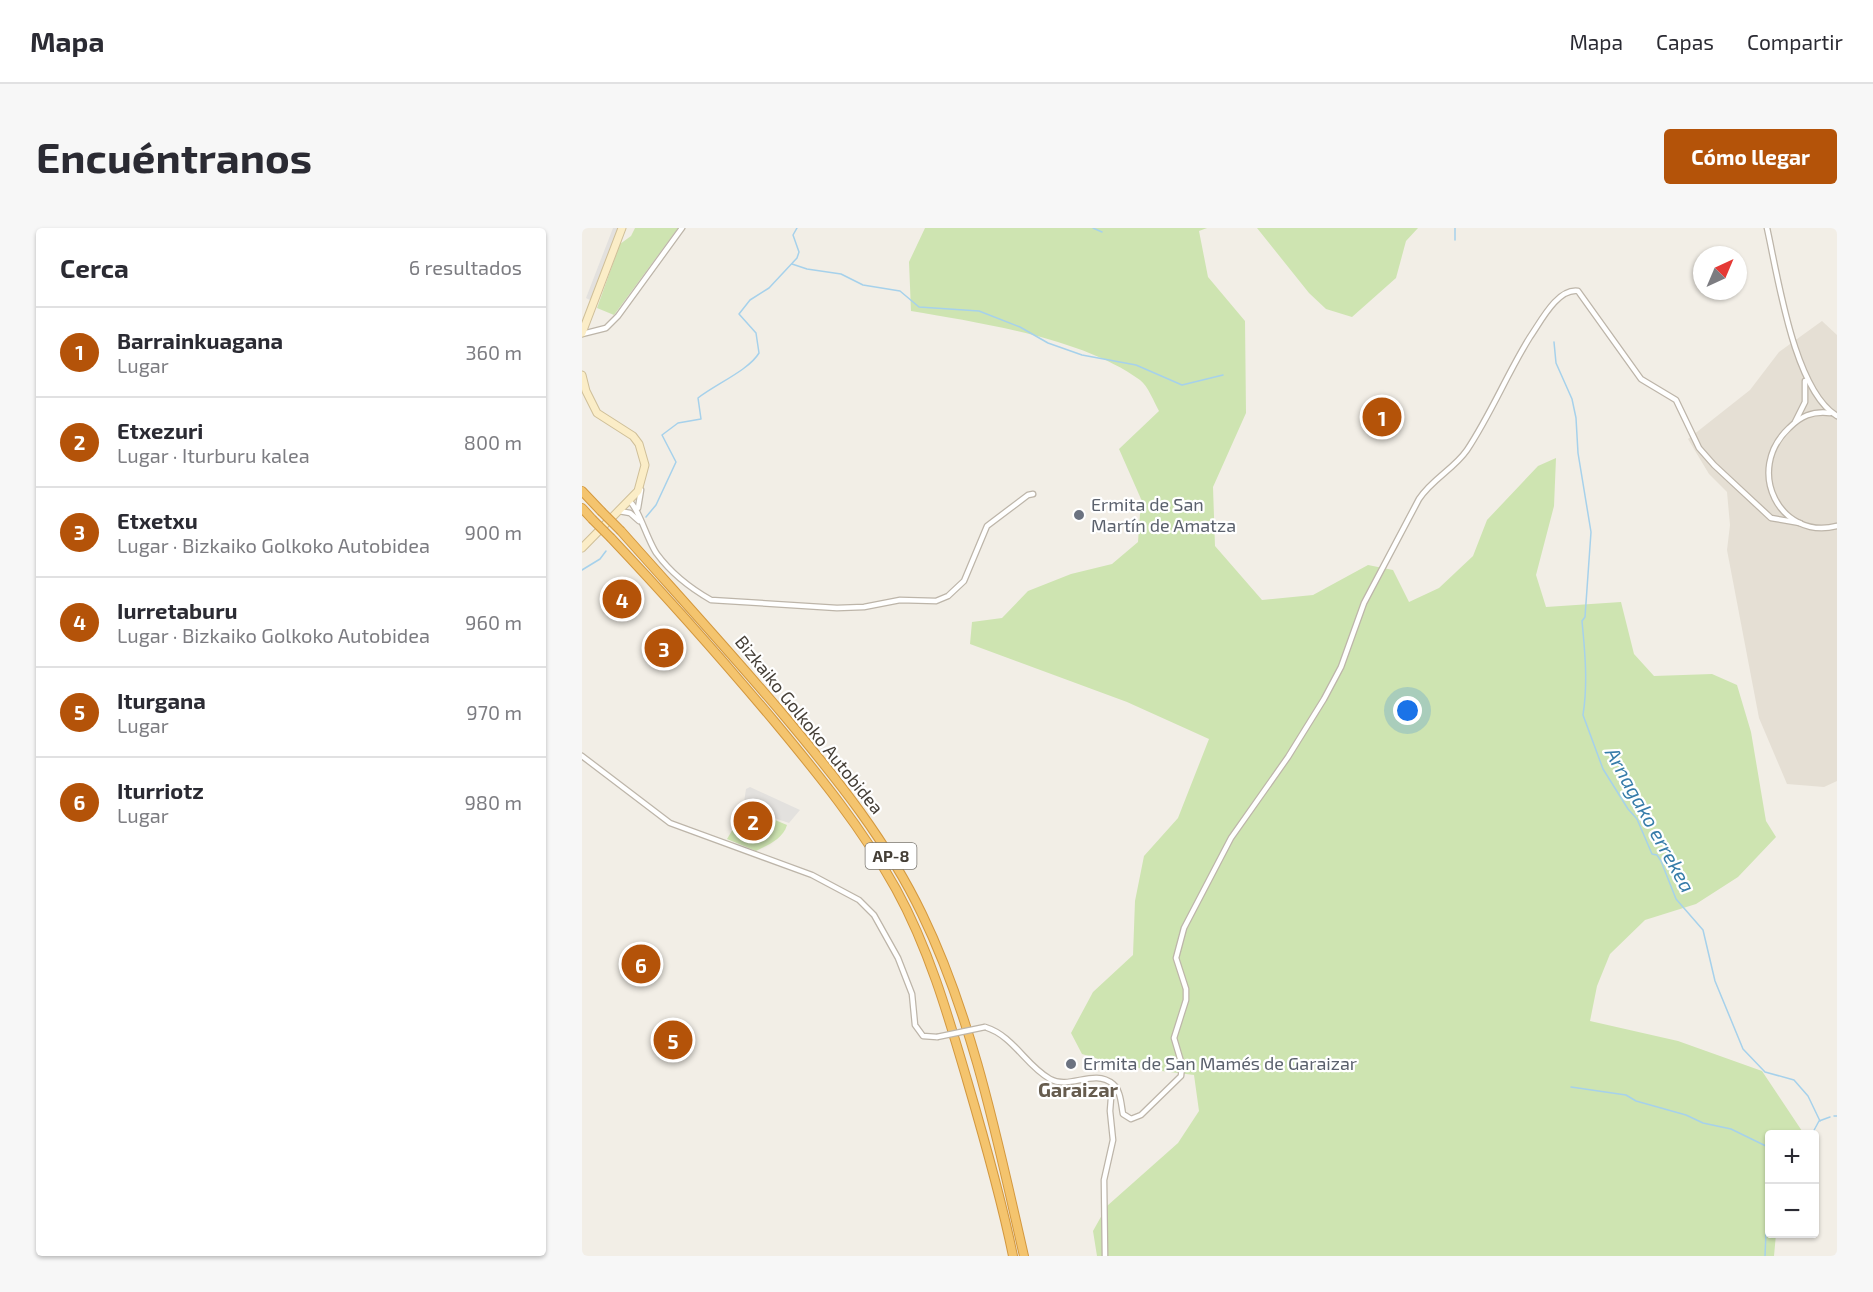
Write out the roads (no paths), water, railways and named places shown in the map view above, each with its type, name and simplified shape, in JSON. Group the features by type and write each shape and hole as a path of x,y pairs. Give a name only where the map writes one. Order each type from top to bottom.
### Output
{"highway":[{"name":"Bizkaiko Golkoko Autobidea","path":"582,491 621,531 808,745 862,813 898,868 923,915 959,1010 994,1128 1024,1256"},
{"name":"Bizkaiko Golkoko Autobidea","path":"582,508 669,600 803,755 853,821 896,890 924,949 949,1016 983,1133 1012,1256"}],"street":[{"path":"582,334 622,228"},
{"path":"582,334 606,328 618,316 682,228"},
{"path":"1767,228 1806,379 1822,405 1837,416"},
{"path":"582,756 670,823 812,875 859,900 874,915 905,974 912,994 917,1030 923,1036 937,1037 985,1027 997,1031 1051,1080 1064,1082 1097,1077 1111,1082 1117,1089 1123,1114 1135,1119 1182,1076 1182,1065 1174,1038 1186,1000 1186,989 1176,958 1184,928 1231,838 1319,708 1341,667 1364,603 1419,499 1430,484 1466,452 1496,401 1508,371 1539,324 1563,295 1574,291 1581,295 1590,312 1641,379 1676,400 1704,455 1730,482 1774,519 1820,529 1837,526"},
{"path":"582,375 586,391 597,413 626,431 639,444 645,465 636,513"},
{"path":"1800,523 1786,511 1770,490 1767,472 1772,450 1794,423 1804,402 1806,379"},
{"path":"1794,423 1811,413 1832,413"},
{"path":"582,548 642,484"},
{"path":"628,501 657,553 693,589 711,600 809,607 864,607 900,600 936,601 948,596 964,581 987,526 1033,494"},
{"path":"619,511 636,513"},
{"path":"1774,519 1786,511"},
{"path":"1104,1256 1104,1180 1113,1140 1110,1111 1112,1098 1117,1089"}],"waterway":[{"path":"646,517 656,505 676,462 662,435 678,423 701,419 698,398 740,371 759,353 756,333 739,314 750,300 769,288 797,258 799,252 793,235 797,228"},
{"path":"1093,228 1102,232"},
{"path":"1455,228 1455,240"},
{"path":"792,264 807,269 841,274 863,285 900,291 919,307 979,311 1020,327 1048,343 1082,355 1136,365 1182,385 1223,375"},
{"name":"Arnagako errekea","path":"1554,342 1556,363 1572,399 1576,418 1578,453 1591,532 1585,617 1582,621 1586,680 1583,715 1603,769 1628,809 1637,819 1652,854 1657,855 1661,861 1676,899 1703,930 1715,981 1743,1049 1765,1072 1794,1080 1808,1096 1820,1121"},
{"path":"582,570 600,559 606,551"},
{"path":"1571,1087 1626,1095 1636,1101 1686,1115 1703,1123 1731,1129 1765,1146"},
{"name":"Arnagako errekea","path":"1814,1130 1819,1121 1830,1117"},
{"path":"1765,1256 1766,1238"}],"place":[{"name":"Barrainkuagana","path":"1382,417"},
{"name":"Ermita de San Martín de Amatza","path":"1079,515"},
{"name":"Iurretaburu","path":"622,599"},
{"name":"Etxetxu","path":"664,648"},
{"name":"Etxezuri","path":"753,821"},
{"name":"Iturriotz","path":"641,964"},
{"name":"Iturgana","path":"673,1040"},
{"name":"Ermita de San Mamés de Garaizar","path":"1071,1064"}],"district":[{"name":"Garaizar","path":"1078,1090"}]}
